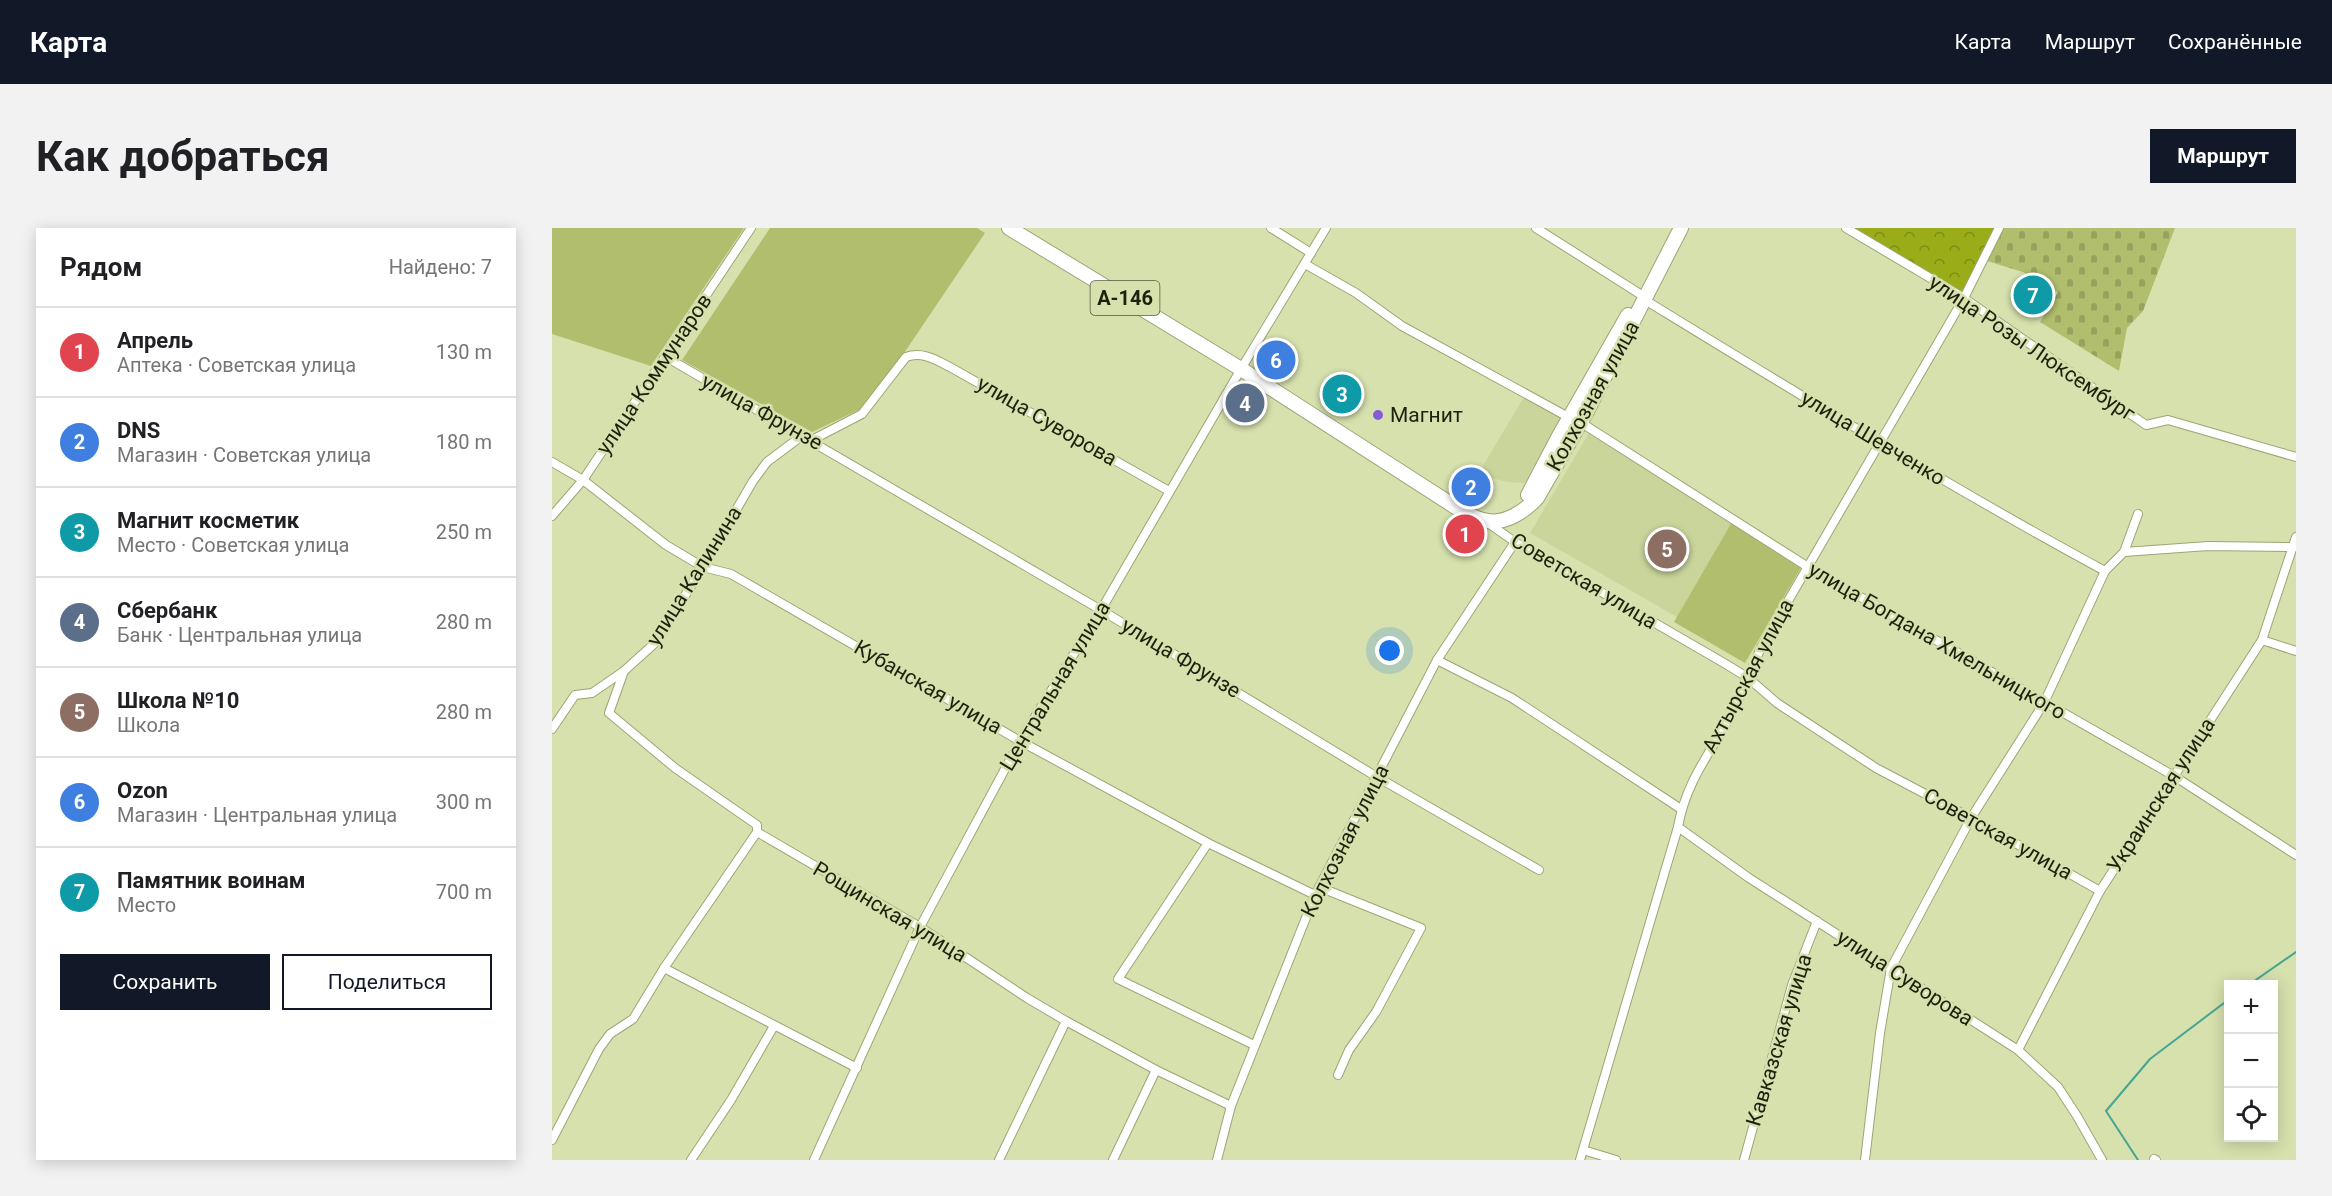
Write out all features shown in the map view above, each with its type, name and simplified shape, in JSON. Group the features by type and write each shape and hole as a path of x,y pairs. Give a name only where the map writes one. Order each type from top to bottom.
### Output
{"highway":[{"name":"Советская улица","path":"1009,228 1241,369 1457,508 1484,521"},
{"name":"Колхозная улица","path":"1484,521 1501,520 1516,515 1527,509 1537,498 1575,420 1681,228"}],"street":[{"name":"улица Коммунаров","path":"552,516 583,480 751,228"},
{"path":"1271,228 1311,253"},
{"name":"Центральная улица","path":"814,1160 920,927 1020,741 1101,610 1169,491 1326,228"},
{"name":"улица Шевченко","path":"1536,228 1879,443 1994,511 2104,571"},
{"name":"улица Розы Люксембург","path":"1846,228 1964,298 2146,426 2168,420 2296,457"},
{"name":"Ахтырская улица","path":"1580,1160 1678,826 1681,809 1694,776 1737,703 1763,644 1964,298 1999,228"},
{"name":"улица Богдана Хмельницкого","path":"1305,264 1356,293 1402,326 1575,420 1808,567 2174,776 2296,855"},
{"name":"улица Суворова","path":"812,440 862,414 906,357 913,354 923,355 950,367 1169,491"},
{"name":"улица Фрунзе","path":"666,357 812,440 1101,610 1377,777 1539,870"},
{"name":"улица Калинина","path":"552,729 575,695 592,693 624,671 655,643 766,462 803,435"},
{"name":"Кубанская улица","path":"552,462 583,480 666,545 703,567 731,574 1020,741 1208,843 1317,891 1421,928 1376,1012 1349,1050 1338,1075"},
{"path":"1865,1160 1880,1033 1891,968 1971,818 2044,703 2104,571 2124,552 2138,514"},
{"name":"Советская улица","path":"1484,521 1515,542 1747,677 1777,703 1876,768 1971,818 2100,891"},
{"name":"Украинская улица","path":"2018,1050 2100,891 2262,640 2295,547 2296,537"},
{"name":"Колхозная улица","path":"1217,1160 1231,1106 1317,891 1437,660 1515,542"},
{"path":"2124,552 2208,546 2295,547"},
{"path":"2262,640 2296,651"},
{"path":"1437,660 1512,698 1681,809"},
{"name":"Рощинская улица","path":"624,671 609,713 675,768 757,825 757,832 920,927 1066,1021 1156,1070 1231,1106"},
{"name":"улица Суворова","path":"1678,826 1749,878 2018,1050 2058,1087 2102,1160"},
{"path":"552,1140 599,1049 610,1035 633,1019 664,968 757,832"},
{"path":"1208,843 1118,979 1254,1046"},
{"name":"Кавказская улица","path":"1744,1160 1792,985 1817,921"},
{"path":"664,968 857,1068"},
{"path":"999,1160 1066,1021"},
{"path":"691,1160 731,1101 774,1026"},
{"path":"1113,1160 1156,1070"},
{"path":"1583,1150 1616,1160"}],"shaded area":[{"path":"1524,397 1567,421 1533,480 1525,483 1507,482 1478,474"},
{"path":"1589,433 1801,565 1747,657 1530,533"}],"green space":[{"path":"552,228 744,228 651,366 552,334"},
{"path":"770,228 977,228 985,233 869,405 812,432 682,360"},
{"path":"1854,228 1994,228 1963,292"},
{"path":"2003,228 2175,228 2143,311 2127,328 2119,371 2040,322 2058,292 2023,272 1987,261"},
{"path":"1732,522 1802,566 1745,663 1674,622"}],"waterway":[{"path":"2256,980 2296,952"},
{"path":"2138,1160 2106,1111 2150,1059 2224,1003"}],"place":[{"name":"Памятник воинам","path":"2033,295"},
{"name":"Ozon","path":"1276,360"},
{"name":"Магнит косметик","path":"1342,394"},
{"name":"Сбербанк","path":"1245,403"},
{"name":"Магнит","path":"1378,415"},
{"name":"DNS","path":"1471,487"},
{"name":"Апрель","path":"1465,534"},
{"name":"Школа №10","path":"1667,549"}]}
